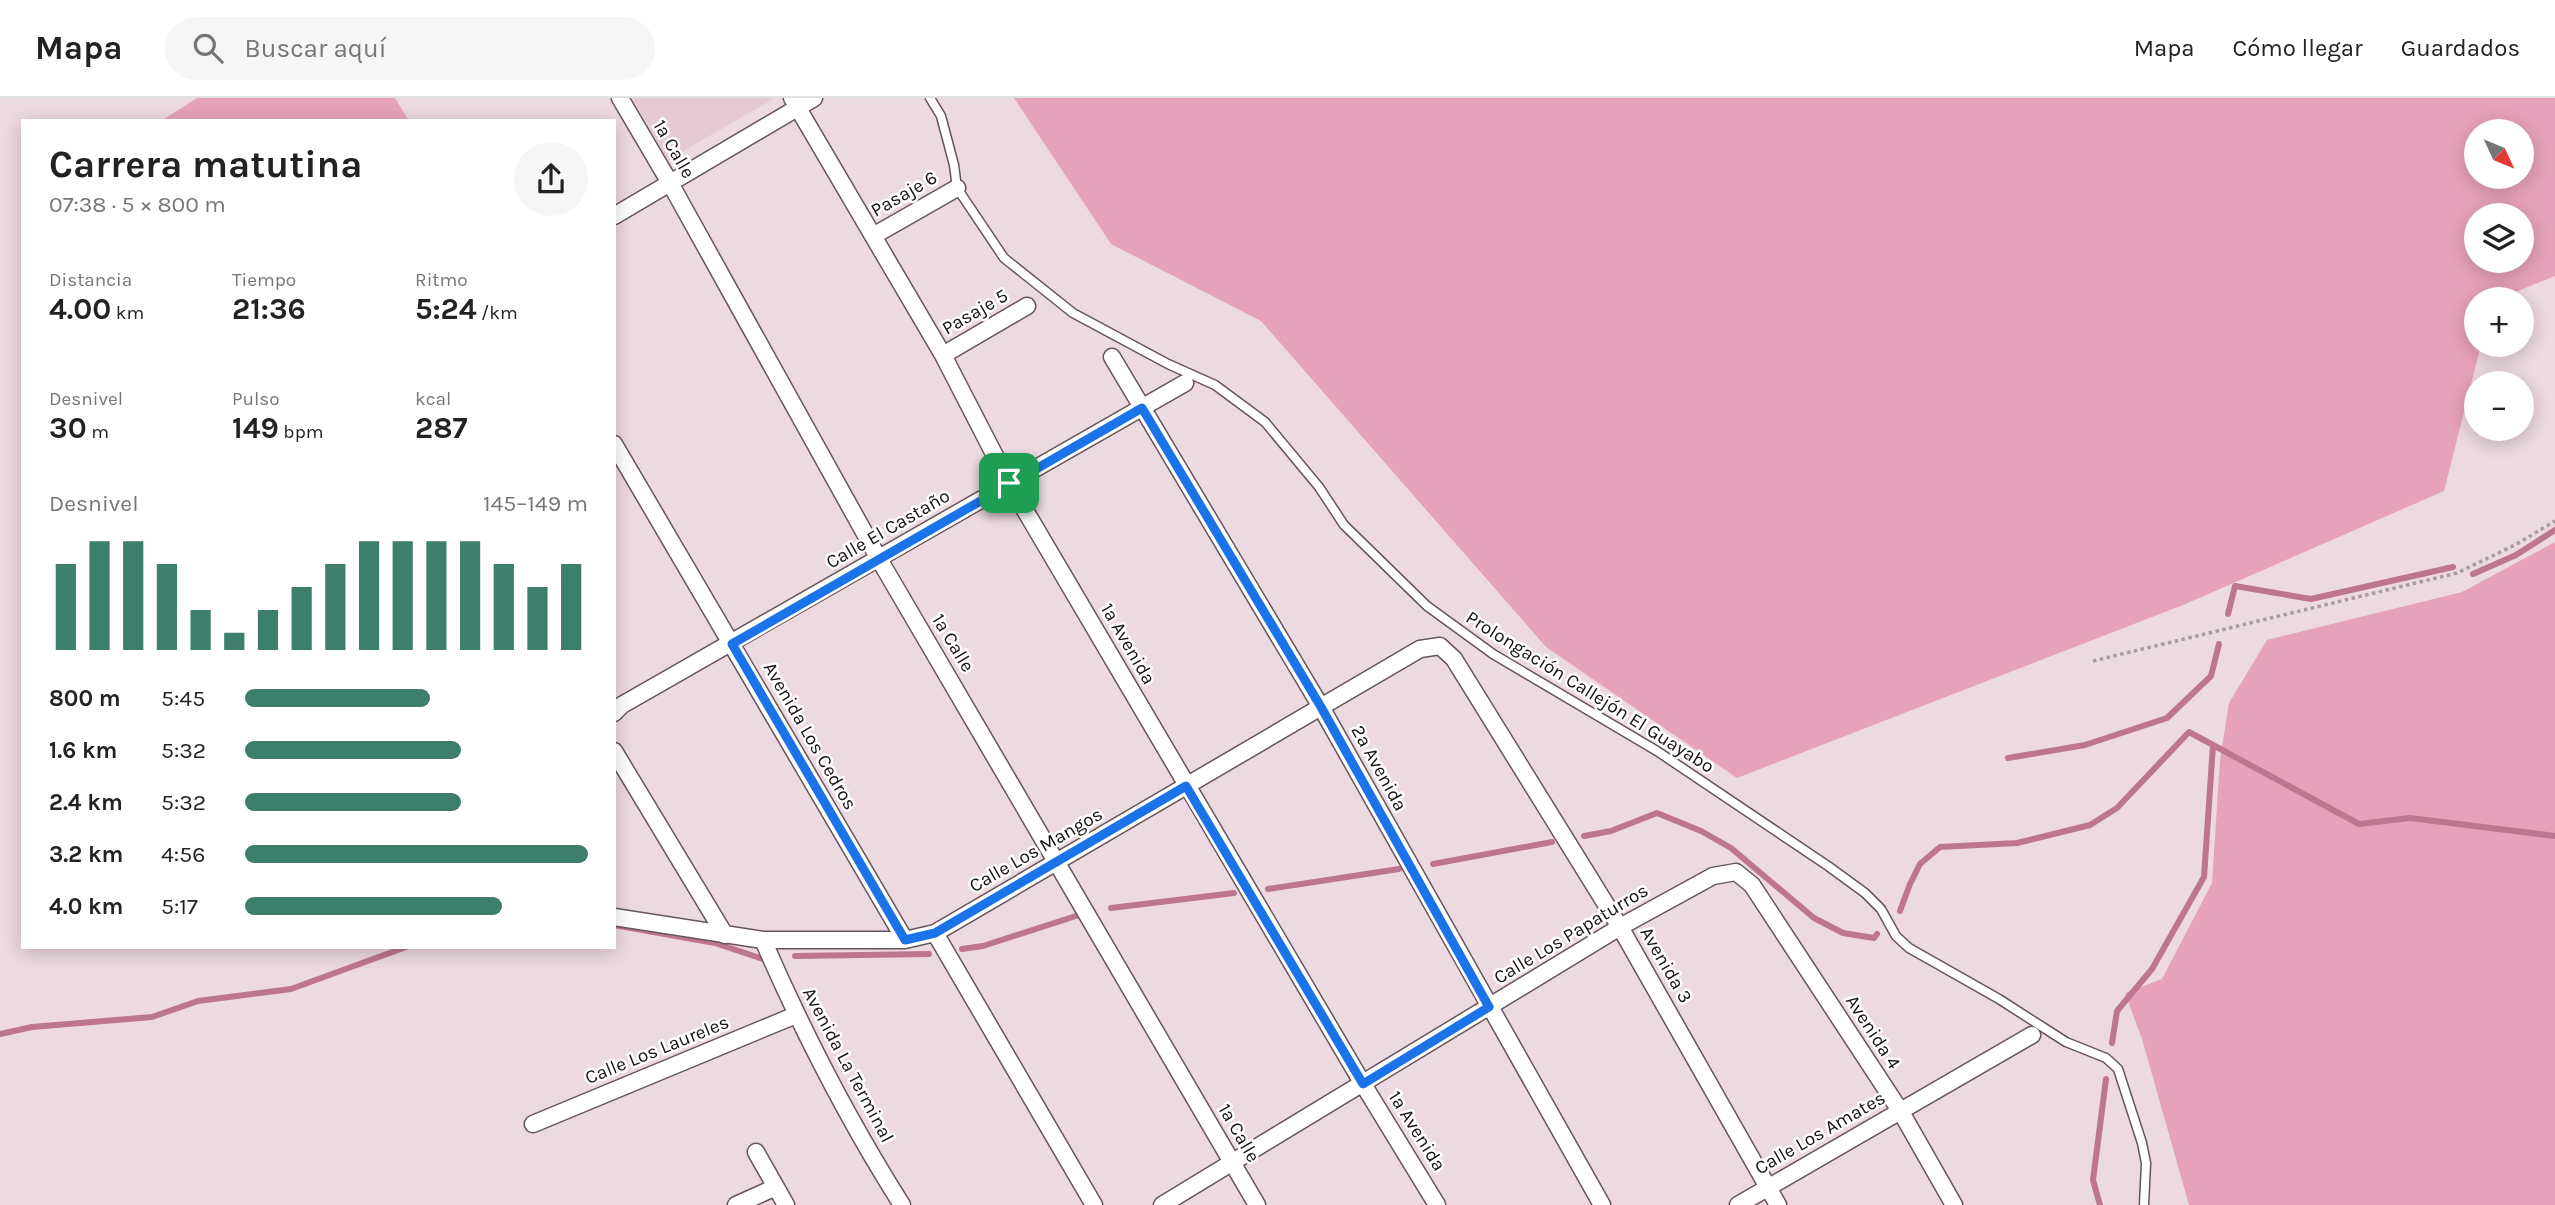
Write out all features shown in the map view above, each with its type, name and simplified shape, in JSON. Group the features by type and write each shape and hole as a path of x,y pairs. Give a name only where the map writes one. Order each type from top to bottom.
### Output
{"street":[{"name":"1a Calle","path":"620,98 879,559 1257,1205"},
{"path":"616,215 795,103 814,98"},
{"name":"1a Avenida","path":"795,103 943,355 1009,483 1186,786 1437,1205"},
{"name":"Pasaje 6","path":"873,236 957,188"},
{"name":"Pasaje 5","path":"943,355 1027,306"},
{"name":"2a Avenida","path":"1112,357 1321,707 1602,1205"},
{"name":"Calle El Castaño","path":"616,711 622,705 1185,383"},
{"name":"Avenida Los Cedros","path":"616,447 905,940"},
{"name":"Calle Los Mangos","path":"616,917 763,940 905,940 935,933 1420,649 1440,646"},
{"name":"Avenida 3","path":"1440,646 1454,659 1620,927 1778,1205"},
{"path":"616,754 725,935"},
{"name":"Calle Los Papaturros","path":"1162,1205 1620,927 1713,876 1736,872 1752,885"},
{"name":"Avenida 4","path":"1752,885 1901,1111 1954,1205"},
{"path":"935,933 1094,1205"},
{"name":"Avenida La Terminal","path":"763,940 796,1016 844,1108 902,1205"},
{"name":"Calle Los Laureles","path":"533,1124 796,1016"},
{"name":"Calle Los Amates","path":"1738,1205 2032,1035"},
{"path":"756,1152 786,1205"},
{"path":"736,1205 776,1187"}],"lane":[{"name":"Prolongación Callejón El Guayabo","path":"930,98 941,116 957,188 1004,258 1073,313 1215,385 1265,422 1319,486 1344,525 1427,607 1493,654 1657,751 1865,892 1881,909 1896,936 1909,948 1999,999 2066,1042 2106,1058 2118,1069 2142,1143 2146,1163 2144,1205"}],"path":[{"path":"2093,661 2457,573 2515,545 2555,521"}],"shaded area":[{"path":"197,98 395,98 408,119 164,119"},
{"path":"632,98 772,98 773,99 668,160"},
{"path":"1014,98 2555,98 2555,276 2528,287 2464,287 2464,357 2478,357 2474,371 2464,371 2464,412 2444,491 2183,605 1737,778 1546,647 1261,321 1111,244"},
{"path":"2555,542 2555,1205 2189,1205 2142,1039 2125,993 2162,979 2212,883 2220,760 2229,703 2267,640 2462,592"}],"waterway":[{"path":"2473,574 2516,555 2555,530"},
{"path":"2228,614 2235,586 2311,599 2453,567"},
{"path":"2008,758 2085,745 2167,718 2211,676 2219,644"},
{"path":"1900,911 1920,864 1940,847 2017,843 2090,825 2117,808 2189,732 2359,824 2410,818 2555,836"},
{"path":"2112,1043 2117,1011 2152,969 2204,877 2213,745"},
{"path":"1584,836 1611,831 1657,813 1701,831 1731,848 1814,918 1843,933 1874,938 1877,934"},
{"path":"1433,864 1552,842"},
{"path":"1268,889 1399,869"},
{"path":"1111,908 1234,893"},
{"path":"962,949 983,946 1079,915"},
{"path":"616,925 715,943 763,959"},
{"path":"0,1034 32,1027 152,1017 198,1001 291,989 401,949"},
{"path":"795,956 929,954"},
{"path":"2100,1205 2093,1180 2106,1079"}],"route":[{"path":"1142,408 1321,707 1489,1007 1363,1084 1186,786 935,933 905,940 732,644 1009,483 1142,408"}]}
